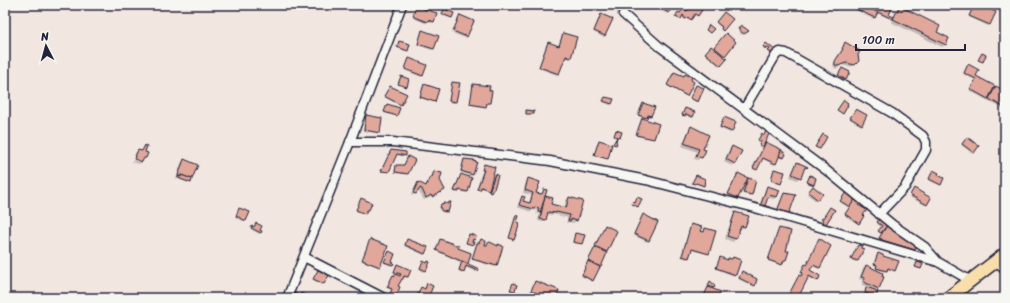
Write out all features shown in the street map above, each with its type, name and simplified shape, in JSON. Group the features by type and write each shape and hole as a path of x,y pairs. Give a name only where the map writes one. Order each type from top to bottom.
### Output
{"main road":[{"path":"948,298 971,280 1002,261"}],"street":[{"path":"287,298 350,142 402,5"},
{"path":"623,14 659,46 826,170 879,214 925,247 938,262"},
{"path":"744,109 776,55 780,52 786,53 892,113 924,136 926,150 905,187 879,214"},
{"path":"350,142 393,142 542,160 646,180 755,208 938,262 971,280"},
{"path":"304,257 384,298"}],"building":[{"path":"415,5 427,5 424,9 437,13 434,22 428,20 427,22 414,17"},
{"path":"582,5 592,5 588,10"},
{"path":"655,5 673,5 669,13"},
{"path":"691,5 702,10 698,16 695,14 691,20 688,17 686,19 684,18 683,15 681,19 675,17 678,12 680,13 683,9 687,11"},
{"path":"855,5 863,5 868,9 878,12 875,18 854,8"},
{"path":"878,5 885,5 892,8 889,15 894,17 893,19 875,11"},
{"path":"900,5 905,6 904,8 940,26 937,32 949,38 946,45 893,19"},
{"path":"974,5 981,5 996,12 990,25 969,16"},
{"path":"444,9 454,13 452,18 442,14"},
{"path":"724,12 733,19 723,31 721,29 722,27 716,22"},
{"path":"601,14 613,19 605,36 594,31"},
{"path":"460,15 474,21 467,37 453,31"},
{"path":"709,25 714,29 710,33 706,30"},
{"path":"741,25 749,31 744,34 738,29"},
{"path":"422,30 439,36 434,49 418,44"},
{"path":"563,33 577,37 571,58 566,56 559,74 539,67 548,42 559,46"},
{"path":"726,33 736,42 725,56 714,47"},
{"path":"399,41 410,44 408,51 397,47"},
{"path":"845,42 860,51 858,55 859,61 855,65 846,63 838,66 835,65 835,61 843,49"},
{"path":"766,43 776,51 774,55 768,51 770,49 763,47"},
{"path":"711,46 727,59 721,66 705,53"},
{"path":"982,53 986,55 983,62 978,60"},
{"path":"409,58 427,65 423,76 405,69"},
{"path":"968,64 979,70 976,76 995,86 988,99 970,89 976,79 964,73"},
{"path":"842,68 850,72 846,80 838,75"},
{"path":"674,72 692,77 691,80 694,82 687,96 667,85"},
{"path":"401,76 409,79 407,87 398,84"},
{"path":"452,82 460,83 456,102 449,101"},
{"path":"424,84 439,89 435,102 420,97"},
{"path":"473,84 490,86 489,90 492,91 490,103 487,103 486,107 470,104"},
{"path":"696,85 704,88 698,102 690,98"},
{"path":"390,86 407,94 401,105 384,96"},
{"path":"996,86 1005,91 1005,108 989,99"},
{"path":"605,97 614,99 612,104 603,101"},
{"path":"844,100 848,103 848,105 843,114 837,110"},
{"path":"643,103 655,107 651,116 648,115 647,118 638,115"},
{"path":"387,104 400,108 397,116 384,112"},
{"path":"685,108 695,112 693,117 686,114 685,116 682,115"},
{"path":"856,109 867,115 862,125 850,118"},
{"path":"526,110 534,111 534,114 526,114"},
{"path":"366,115 382,118 380,133 364,130"},
{"path":"724,117 736,122 732,132 720,127"},
{"path":"642,118 659,124 654,139 636,135"},
{"path":"691,126 709,135 703,149 706,150 702,158 696,156 699,149 684,143"},
{"path":"616,130 622,132 620,138 614,136"},
{"path":"766,131 769,134 763,147 759,145 761,141 758,140 762,133 764,135"},
{"path":"823,134 827,137 820,149 815,147"},
{"path":"617,137 616,145 613,144"},
{"path":"967,137 979,146 974,153 962,144"},
{"path":"599,140 612,144 608,159 594,155"},
{"path":"766,142 782,150 776,164 763,158 757,170 753,168"},
{"path":"145,145 147,146 145,152 148,153 146,158 144,158 142,162 134,159 138,150 142,151"},
{"path":"732,146 742,151 735,164 726,159"},
{"path":"391,150 406,152 406,156 397,154 389,172 381,171"},
{"path":"781,150 786,154 784,158 779,156"},
{"path":"408,156 415,160 408,174 395,172 396,165 404,165"},
{"path":"184,159 198,165 192,179 181,175 181,177 178,176"},
{"path":"464,159 474,160 473,161 477,162 473,175 461,171"},
{"path":"797,162 808,167 805,167 801,178 792,174"},
{"path":"484,164 495,167 489,190 481,187 480,190 477,189 484,170 482,170"},
{"path":"774,169 785,172 781,184 771,180"},
{"path":"933,170 944,178 941,185 929,179"},
{"path":"434,171 442,173 440,180 445,190 432,197 431,195 426,198 422,189 420,188 416,194 413,193 418,182 426,186"},
{"path":"738,173 748,178 738,198 728,194"},
{"path":"461,174 472,178 468,192 459,190 459,192 454,191"},
{"path":"495,174 498,175 494,189 491,193 489,192"},
{"path":"181,175 192,179 191,183 178,178 178,176 181,177"},
{"path":"696,175 705,179 704,186 692,183"},
{"path":"810,175 816,178 814,185 807,182"},
{"path":"528,178 540,182 536,193 542,194 544,189 547,190 540,213 538,212 539,208 535,207 534,209 519,205 522,196 525,197 523,201 530,203 533,193 525,190"},
{"path":"748,178 756,180 752,195 743,193"},
{"path":"767,186 780,190 777,197 769,195 764,208 760,207"},
{"path":"813,186 823,194 818,200 808,192"},
{"path":"914,188 931,198 927,205 910,195"},
{"path":"846,192 855,199 850,207 840,201"},
{"path":"784,193 796,195 789,214 777,211"},
{"path":"545,196 553,198 551,204 566,208 569,197 583,201 577,221 571,219 571,221 568,221 570,215 556,212 548,212 546,220 540,219"},
{"path":"637,197 642,199 638,207 632,204 633,201 635,202"},
{"path":"361,198 372,203 369,210 367,210 365,214 356,210"},
{"path":"855,199 859,203 858,205 867,210 859,224 845,214"},
{"path":"451,202 448,212 442,211 440,208 441,204 448,204"},
{"path":"830,207 835,210 826,224 822,222 823,220 821,219"},
{"path":"239,208 250,212 246,221 236,216"},
{"path":"735,212 749,216 745,227 741,226 736,239 727,236"},
{"path":"643,214 658,222 649,241 634,234"},
{"path":"516,215 519,216 517,222 520,223 514,240 509,238"},
{"path":"880,218 888,224 881,233 878,231 882,226 877,222"},
{"path":"256,223 262,226 260,230 262,231 261,233 251,228 252,226 254,227"},
{"path":"691,224 702,227 700,231 704,232 705,228 716,231 709,254 692,249 689,258 682,256"},
{"path":"888,224 896,230 895,232 898,234 899,232 917,245 915,250 879,238"},
{"path":"605,225 617,231 607,252 595,246"},
{"path":"779,228 791,231 786,251 789,251 786,260 784,260 782,265 768,260"},
{"path":"575,233 585,235 582,244 573,242"},
{"path":"469,234 476,236 475,240 473,239 472,242 474,242 473,245 466,243"},
{"path":"819,238 831,246 820,268 813,265 810,270 820,276 818,281 809,276 798,298 787,298 799,275 801,276 803,273 801,272 805,264 807,265 809,262"},
{"path":"370,239 388,246 380,267 362,260"},
{"path":"407,239 428,247 425,254 405,245"},
{"path":"440,239 459,246 458,248 471,253 468,264 436,250"},
{"path":"481,239 486,241 485,245 490,242 498,246 498,244 503,246 497,266 472,259 477,243 479,243"},
{"path":"858,245 862,246 861,248 864,249 858,261 851,259"},
{"path":"595,247 607,253 601,267 588,261"},
{"path":"389,251 395,254 392,262 394,263 393,265 384,262"},
{"path":"878,253 899,261 895,271 888,268 887,271 876,268 877,265 874,264"},
{"path":"720,257 728,260 728,258 732,259 733,257 741,260 736,275 716,268"},
{"path":"423,261 427,263 428,261 430,262 426,271 420,268"},
{"path":"462,261 479,269 478,271 466,266 464,272 459,270"},
{"path":"588,261 600,267 593,281 582,275"},
{"path":"917,262 923,264 921,269 915,267"},
{"path":"397,264 411,270 408,277 404,276 402,279 398,286 400,287 394,298 389,296 392,289 387,287 393,275 395,276 395,274 400,276 401,274 394,272"},
{"path":"866,265 883,273 882,276 884,277 879,289 864,282 865,278 861,277"},
{"path":"318,270 329,275 324,284 313,279"},
{"path":"742,271 757,279 755,286 739,278"},
{"path":"535,281 559,290 556,298 549,298 531,291"},
{"path":"710,281 715,285 714,288 708,286"},
{"path":"427,283 433,286 428,298 416,298 421,287 425,289"},
{"path":"513,283 517,285 515,291 510,290"},
{"path":"708,287 721,292 719,297 721,298 703,298"},
{"path":"866,287 878,291 876,297 865,293"},
{"path":"294,293 300,295 301,293 312,298 292,298"}]}
